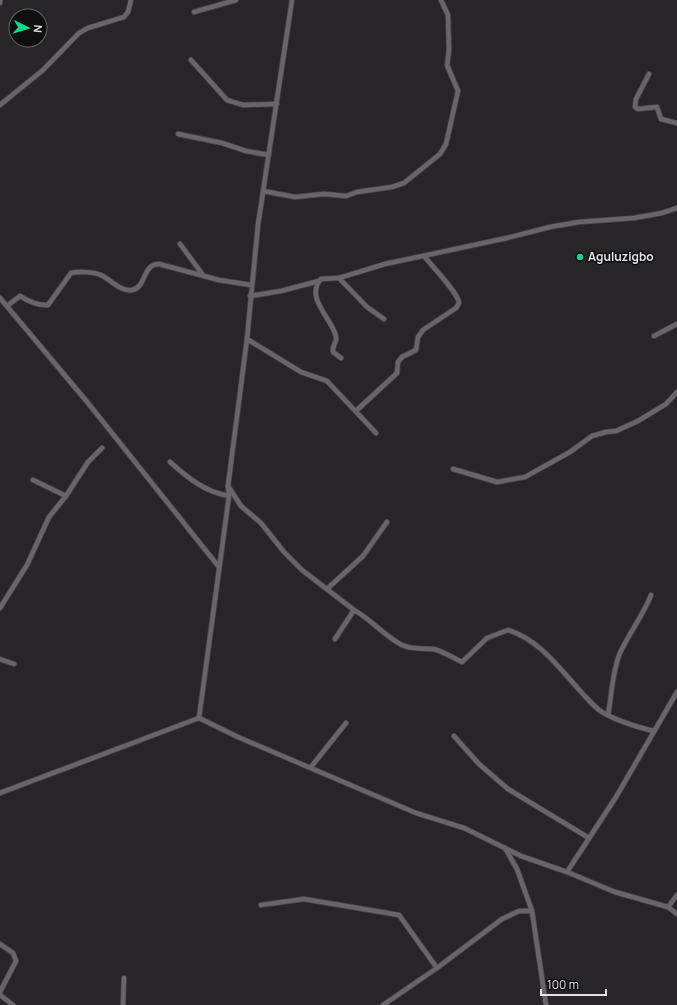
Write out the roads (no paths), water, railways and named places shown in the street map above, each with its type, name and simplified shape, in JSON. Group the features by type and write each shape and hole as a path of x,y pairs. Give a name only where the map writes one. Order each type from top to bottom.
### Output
{"street":[{"path":"0,105 43,70 79,34 88,28 124,18 128,12 131,0"},
{"path":"194,12 236,0"},
{"path":"199,718 229,496 228,486 247,339 258,224 292,0"},
{"path":"263,191 295,197 324,194 346,196 357,192 392,188 404,183 440,154 446,144 458,91 447,65 449,50 448,15 441,0"},
{"path":"190,60 227,100 235,104 243,105 277,104"},
{"path":"649,74 636,99 635,107 638,109 657,107 661,119 677,123"},
{"path":"178,134 222,143 246,151 269,155"},
{"path":"250,296 281,291 319,281 339,278 385,264 550,226 634,218 662,213 677,208"},
{"path":"180,244 204,275"},
{"path":"356,410 397,373 398,362 402,357 416,350 418,337 423,330 456,308 459,304 457,294 439,276 424,256"},
{"path":"7,306 20,296 28,301 48,305 71,273 76,272 99,274 123,289 132,290 139,286 148,268 153,264 159,264 251,285"},
{"path":"339,278 367,307 384,319"},
{"path":"319,281 317,298 336,336 333,352 341,358"},
{"path":"0,298 88,403 219,567"},
{"path":"654,336 677,324"},
{"path":"247,339 301,372 328,381 376,432"},
{"path":"453,469 497,482 526,477 570,452 592,436 616,431 638,420 666,404 677,392"},
{"path":"0,608 27,565 49,517 66,496 88,462 102,448"},
{"path":"170,462 189,479 213,493 229,496"},
{"path":"33,480 66,496"},
{"path":"228,486 241,506 261,523 284,552 302,570 354,610 367,618 384,634 402,644 416,649 434,649 462,662 487,638 505,630 514,631 540,648 602,712 638,727 654,731"},
{"path":"327,589 368,550 387,522"},
{"path":"608,715 614,675 620,655 634,626 644,612 651,595"},
{"path":"335,639 354,610"},
{"path":"0,660 14,664"},
{"path":"567,872 677,692"},
{"path":"0,792 199,718 238,737 416,813 464,828 521,856 567,872 615,892 668,907 677,914"},
{"path":"311,767 346,723"},
{"path":"454,736 480,764 508,789 589,838"},
{"path":"505,848 517,869 532,911 546,1005"},
{"path":"668,907 677,895"},
{"path":"261,905 304,899 399,915 437,968"},
{"path":"383,1005 437,968 502,919 520,911 532,911"},
{"path":"0,944 13,953 16,961 0,992"},
{"path":"123,1005 124,978"},
{"path":"0,995 13,1005"}],"place":[{"name":"Aguluzigbo","path":"580,257"}]}
